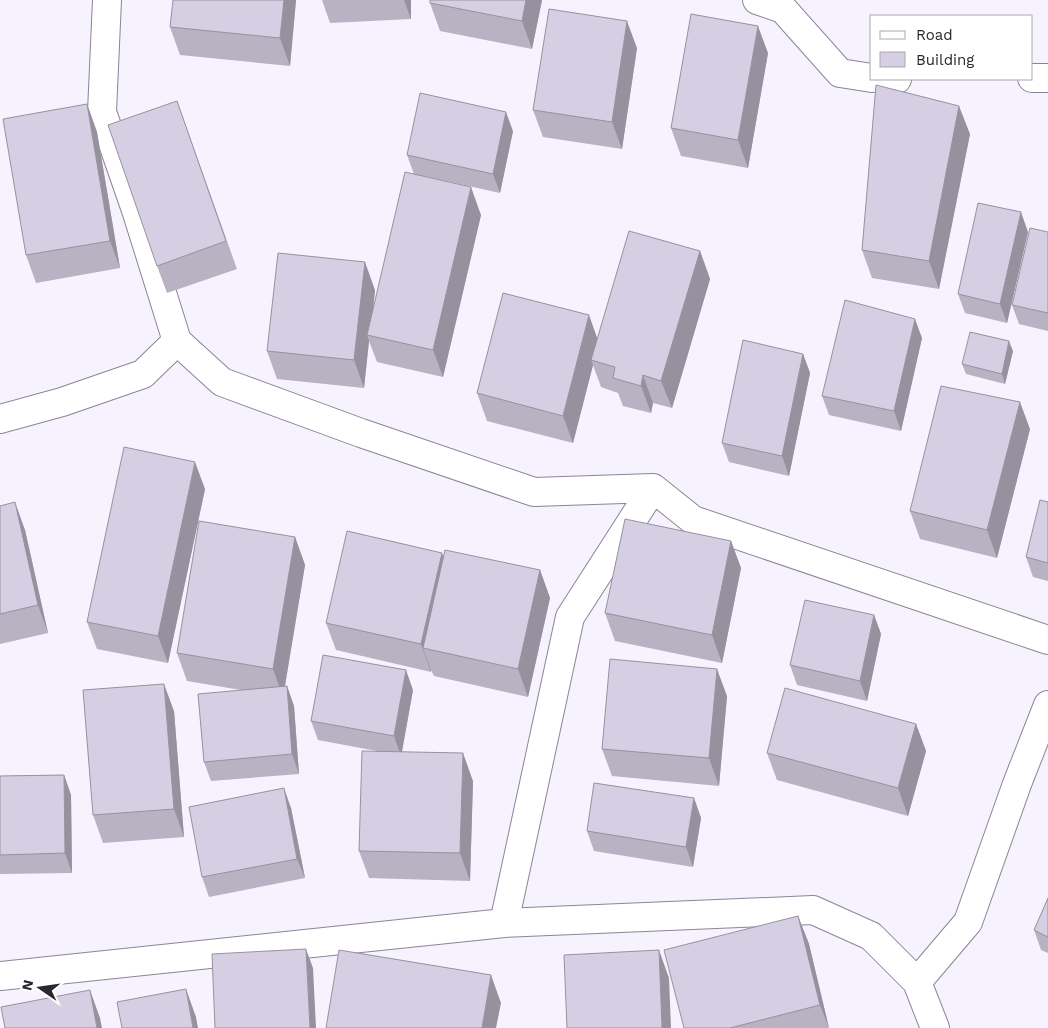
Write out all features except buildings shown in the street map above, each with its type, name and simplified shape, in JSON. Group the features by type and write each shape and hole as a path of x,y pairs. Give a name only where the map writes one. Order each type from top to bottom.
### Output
{"street":[{"path":"107,0 102,112 137,213 177,341 222,382 361,433 534,492 653,488 693,520 1048,640"},
{"path":"757,0 783,9 840,73 870,78"},
{"path":"1033,78 1048,78"},
{"path":"0,419 62,402 143,374 177,341"},
{"path":"504,923 570,617 653,488"},
{"path":"917,982 968,922 1048,705"},
{"path":"0,976 504,923 813,910 871,936 917,982 935,1028"}]}
